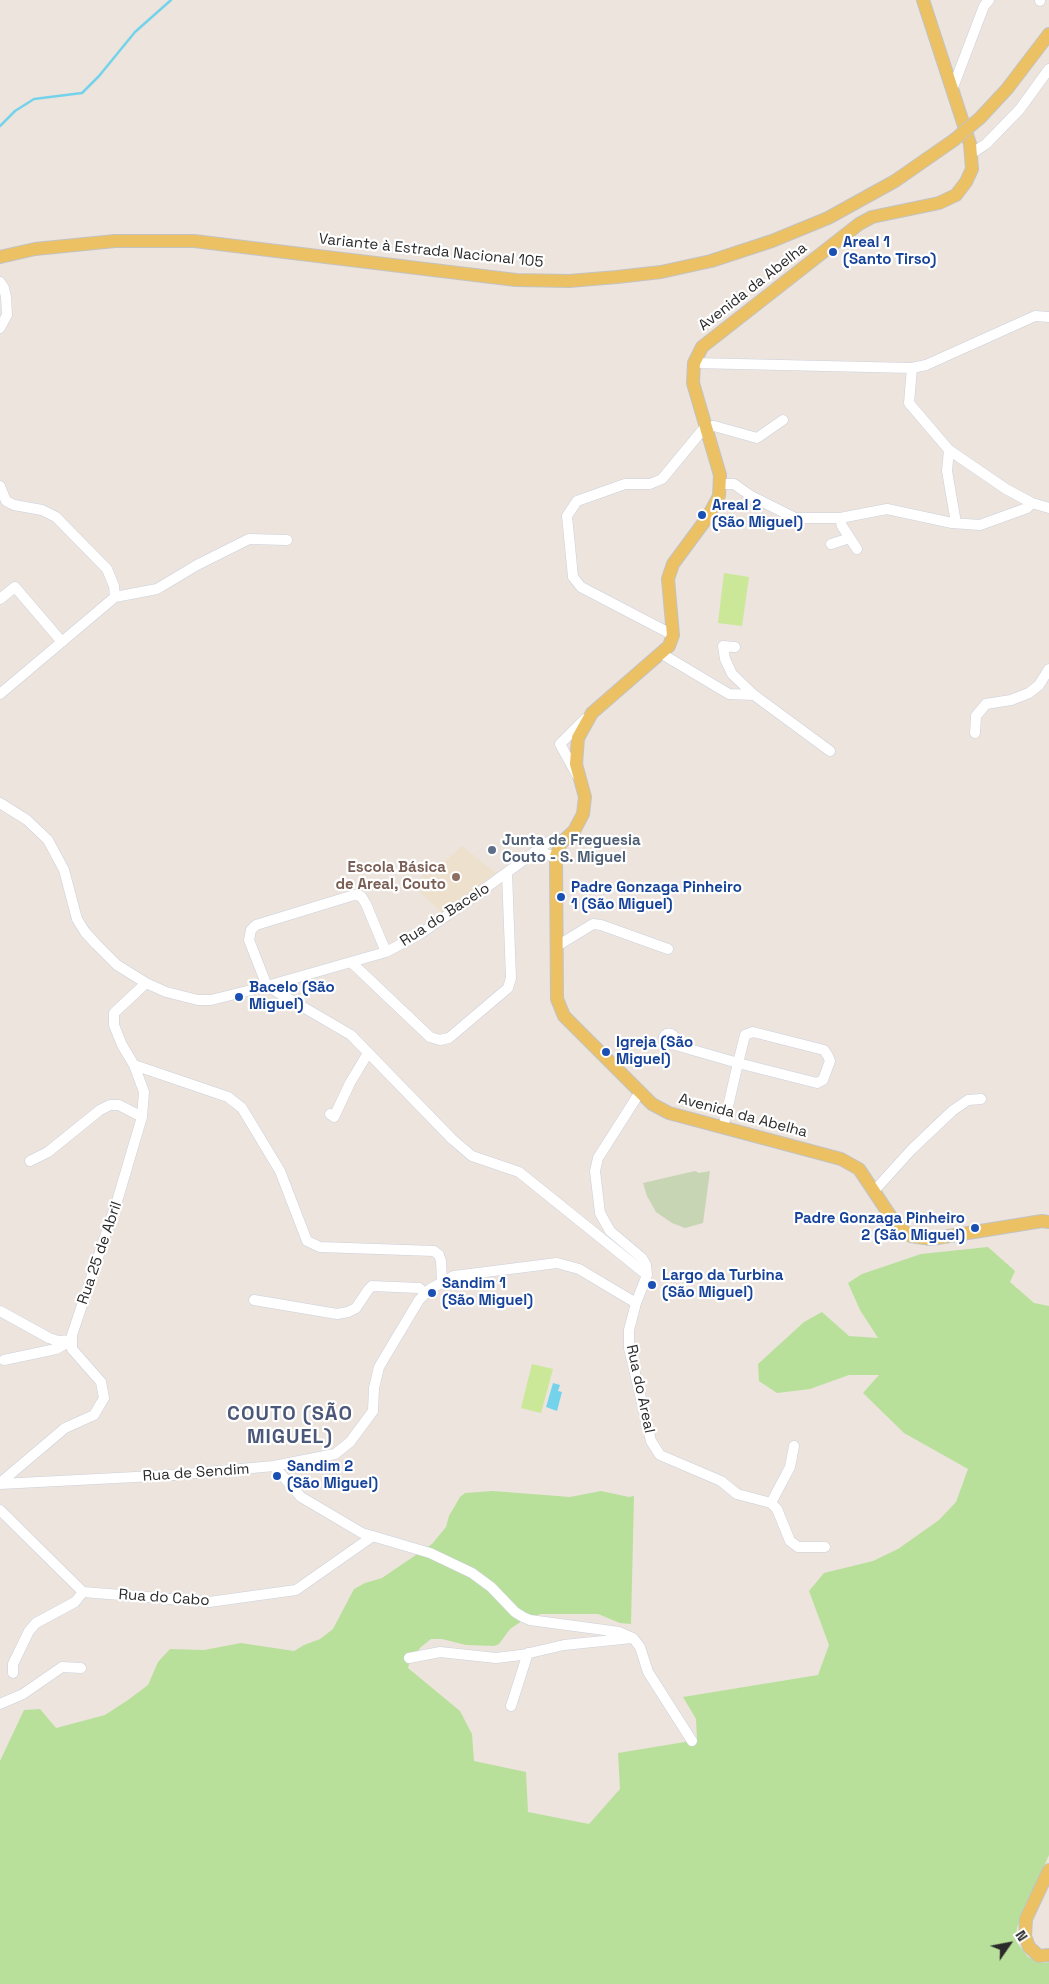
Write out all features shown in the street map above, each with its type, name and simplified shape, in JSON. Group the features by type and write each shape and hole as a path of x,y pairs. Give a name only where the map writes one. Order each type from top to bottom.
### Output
{"main road":[{"name":"Avenida da Abelha","path":"694,363 702,347 859,224 872,217 939,202 956,195 966,182 972,169 972,153 923,0"},
{"name":"Variante à Estrada Nacional 105","path":"1,256 35,249 115,241 194,241 516,280 569,281 617,278 661,272 711,261 772,241 828,218 895,181 954,140 980,118 1007,89 1049,34"},
{"path":"673,635 668,580 673,564 715,505 720,496 721,484 693,383 694,363"},
{"name":"Avenida da Abelha","path":"673,635 669,646 662,654 592,714 578,738 576,764 585,797 583,814 574,830 562,843 556,856 557,999 564,1016 652,1104 669,1113 841,1159 859,1169 897,1226 911,1236 931,1239 1049,1222"},
{"path":"1049,1870 1026,1919 1025,1936 1029,1947 1039,1956 1049,1955"}],"street":[{"path":"952,90 984,6 989,0"},
{"path":"972,153 986,144 1020,109 1049,69"},
{"path":"0,282 6,297 7,315 0,328"},
{"path":"694,363 912,368 926,365 1035,316 1049,317"},
{"path":"912,368 909,403 948,450 1006,489 1032,503 1049,508"},
{"path":"673,635 581,587 573,577 567,516 577,501 625,484 650,484 662,479 705,427 714,426 757,438 783,420"},
{"path":"948,450 947,471 956,524"},
{"path":"721,484 734,484 751,496 795,518 840,518 887,509 956,524 980,525 1026,508 1032,503"},
{"path":"0,486 6,500 14,505 42,510 56,517 107,569 114,586 115,597"},
{"path":"840,518 842,526 857,549"},
{"path":"831,544 850,538"},
{"path":"0,694 115,597 157,589 197,565 249,539 287,540"},
{"path":"0,599 15,587 62,642"},
{"path":"735,647 723,646 725,659 732,674 754,695 830,750"},
{"path":"662,654 729,694 754,695"},
{"path":"975,733 976,716 986,704 1011,700 1029,692 1039,685 1049,669"},
{"name":"Rua do Bacelo","path":"0,803 27,820 48,840 64,870 77,919 85,932 117,964 146,983 166,992 198,1000 211,1000 267,986 386,952 420,934 550,840 562,843"},
{"path":"534,852 556,856"},
{"path":"351,962 430,1037 440,1040 449,1038 508,988 511,978 508,872"},
{"path":"386,952 366,904 361,896 354,895 256,925 251,930 249,940 267,986 351,1035 452,1139 472,1156 518,1172 647,1275"},
{"path":"557,946 592,924 601,925 668,949"},
{"name":"Rua 25 de Abril","path":"72,1340 142,1117 144,1092 134,1065 122,1045 114,1026 114,1013 146,983"},
{"path":"672,1044 738,1063 818,1083 823,1080 830,1061 828,1056 824,1050 753,1032 745,1035 738,1063 723,1128"},
{"path":"330,1114 334,1117 350,1083 368,1053"},
{"path":"134,1065 228,1097 242,1108 280,1171 307,1241 320,1247 434,1251 439,1255 441,1261 442,1281"},
{"path":"640,1092 598,1158 595,1171 600,1213 610,1231 642,1258 646,1265 647,1275"},
{"path":"874,1191 912,1149 952,1111 968,1100 981,1100"},
{"path":"30,1161 48,1152 100,1110 110,1105 119,1105 142,1117"},
{"name":"Rua de Sendim","path":"0,1484 174,1475 274,1466 335,1454 350,1442 373,1412 374,1388 379,1368 425,1293 442,1281 454,1276 557,1263 579,1269 636,1302"},
{"name":"Rua do Areal","path":"647,1275 636,1302 629,1330 629,1348 651,1441 660,1455 721,1480 737,1494 771,1503"},
{"path":"254,1300 337,1314 356,1308 372,1286 419,1288 425,1293"},
{"path":"0,1311 49,1338 58,1341 72,1340"},
{"path":"4,1360 56,1349 72,1340"},
{"path":"0,1484 65,1428 94,1415 104,1398 101,1382 72,1349 72,1340"},
{"path":"794,1446 790,1467 771,1503 777,1509 790,1541 798,1547 826,1547"},
{"path":"274,1466 301,1497 362,1533 430,1553 472,1573 491,1587 515,1612 523,1617 530,1620 619,1632 633,1638 640,1646 648,1672 692,1741"},
{"path":"0,1510 83,1592 75,1602 36,1623 29,1631 13,1664 13,1673"},
{"name":"Rua do Cabo","path":"83,1592 209,1602 296,1590 373,1536"},
{"path":"409,1658 440,1652 496,1658 564,1645 633,1638"},
{"path":"510,1706 528,1653"},
{"path":"0,1704 23,1694 62,1668 81,1668"}],"shaded area":[{"name":"Escola Básica de Areal, Couto","path":"462,846 496,873 444,912 441,912 417,889 418,882 423,874 430,875"}],"green space":[{"path":"724,573 749,577 742,626 718,623"},
{"path":"695,1171 699,1173 710,1171 703,1223 685,1228 672,1223 656,1212 647,1196 643,1183"},
{"path":"988,1247 1015,1271 1010,1282 1034,1303 1049,1306 1049,1855 1017,1928 1016,1941 1028,1957 1044,1963 1049,1962 1049,1984 0,1984 0,1761 24,1710 40,1709 56,1728 105,1715 148,1685 158,1662 170,1649 204,1650 241,1643 294,1651 320,1639 333,1629 354,1589 365,1583 382,1578 432,1544 446,1527 449,1516 460,1497 465,1493 493,1491 570,1497 601,1491 629,1497 634,1496 631,1624 620,1623 598,1614 540,1614 530,1620 525,1619 510,1629 499,1644 494,1646 466,1645 442,1639 431,1639 410,1660 408,1668 460,1711 472,1734 474,1761 526,1772 528,1812 589,1824 620,1789 618,1753 697,1740 696,1719 683,1697 818,1675 829,1645 809,1591 824,1573 873,1561 898,1549 939,1520 956,1502 968,1469 904,1433 863,1393 879,1375 849,1375 810,1389 777,1393 759,1381 758,1364 804,1322 822,1312 849,1336 878,1338 860,1310 848,1283 862,1274 921,1254"},
{"path":"532,1364 553,1369 541,1413 521,1408"}],"water":[{"path":"553,1383 560,1385 558,1391 562,1392 557,1411 546,1407"}],"waterway":[{"path":"0,126 15,111 34,99 82,93 99,76 135,32 171,0"}],"place":[{"name":"Areal 1 (Santo Tirso)","path":"833,252"},
{"name":"Areal 2 (São Miguel)","path":"702,515"},
{"name":"Junta de Freguesia Couto - S. Miguel","path":"492,850"},
{"name":"Escola Básica de Areal, Couto","path":"456,877"},
{"name":"Padre Gonzaga Pinheiro 1 (São Miguel)","path":"561,897"},
{"name":"Bacelo (São Miguel)","path":"239,997"},
{"name":"Igreja (São Miguel)","path":"606,1052"},
{"name":"Padre Gonzaga Pinheiro 2 (São Miguel)","path":"975,1228"},
{"name":"Largo da Turbina (São Miguel)","path":"652,1285"},
{"name":"Sandim 1 (São Miguel)","path":"432,1293"},
{"name":"Sandim 2 (São Miguel)","path":"277,1476"}],"district":[{"name":"COUTO (SÃO MIGUEL)","path":"290,1426"}]}
